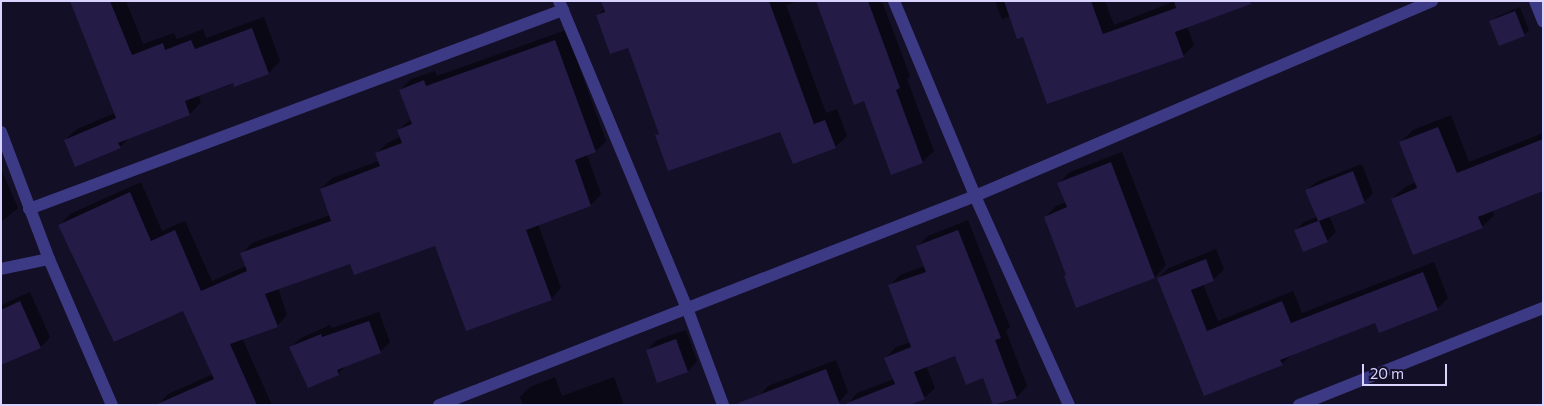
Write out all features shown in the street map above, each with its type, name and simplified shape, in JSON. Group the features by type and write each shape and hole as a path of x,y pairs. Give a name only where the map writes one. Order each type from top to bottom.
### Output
{"street":[{"path":"894,1 975,196 1069,405"},
{"path":"439,405 975,196 1432,1"},
{"path":"1535,1 1543,22"},
{"path":"29,209 561,5 687,308 723,405"},
{"path":"1,132 49,259 112,405"},
{"path":"1,269 49,259"},
{"path":"1299,405 1543,308"}],"building":[{"path":"70,1 110,1 132,55 163,43 165,50 191,40 195,49 252,28 269,74 234,87 233,83 185,101 190,115 118,143 121,148 75,167 64,140 116,118"},
{"path":"601,1 769,1 814,124 825,120 836,148 793,164 780,132 668,171 655,135 659,134 628,48 610,54 596,15 605,12"},
{"path":"816,1 868,1 900,88 896,90 923,163 891,175 864,101 854,105"},
{"path":"1004,1 1091,1 1103,34 1176,8 1174,1 1250,1 1251,4 1175,32 1184,57 1047,104 1023,37 1017,39"},
{"path":"1515,11 1525,36 1499,46 1489,21"},
{"path":"555,40 596,152 575,160 591,206 526,230 552,300 466,331 435,246 354,275 350,264 265,294 278,327 230,344 257,405 155,405 214,379 183,311 114,342 58,225 130,192 151,241 175,230 201,291 247,271 240,253 331,221 320,189 380,166 375,153 402,143 397,130 412,124 399,90 424,80 426,86"},
{"path":"1438,127 1457,173 1543,139 1543,191 1478,217 1483,228 1413,255 1391,199 1417,188 1399,142"},
{"path":"1111,162 1155,278 1076,308 1064,276 1066,275 1044,217 1067,207 1057,183"},
{"path":"1353,171 1365,203 1319,221 1328,242 1303,252 1294,230 1318,221 1305,190"},
{"path":"958,230 1001,338 995,340 1017,398 993,405 983,378 966,385 955,356 914,372 925,399 910,405 847,405 847,403 895,384 884,358 911,347 888,285 926,272 916,246"},
{"path":"1206,259 1214,281 1191,290 1207,331 1282,301 1291,323 1423,272 1438,310 1379,333 1375,323 1280,360 1283,365 1204,396 1157,278"},
{"path":"20,301 41,348 1,365 1,310"},
{"path":"369,321 381,353 337,370 339,375 308,388 289,347 321,334 322,337"},
{"path":"676,339 688,372 657,383 646,350"},
{"path":"826,369 840,405 738,405 738,403"}]}
